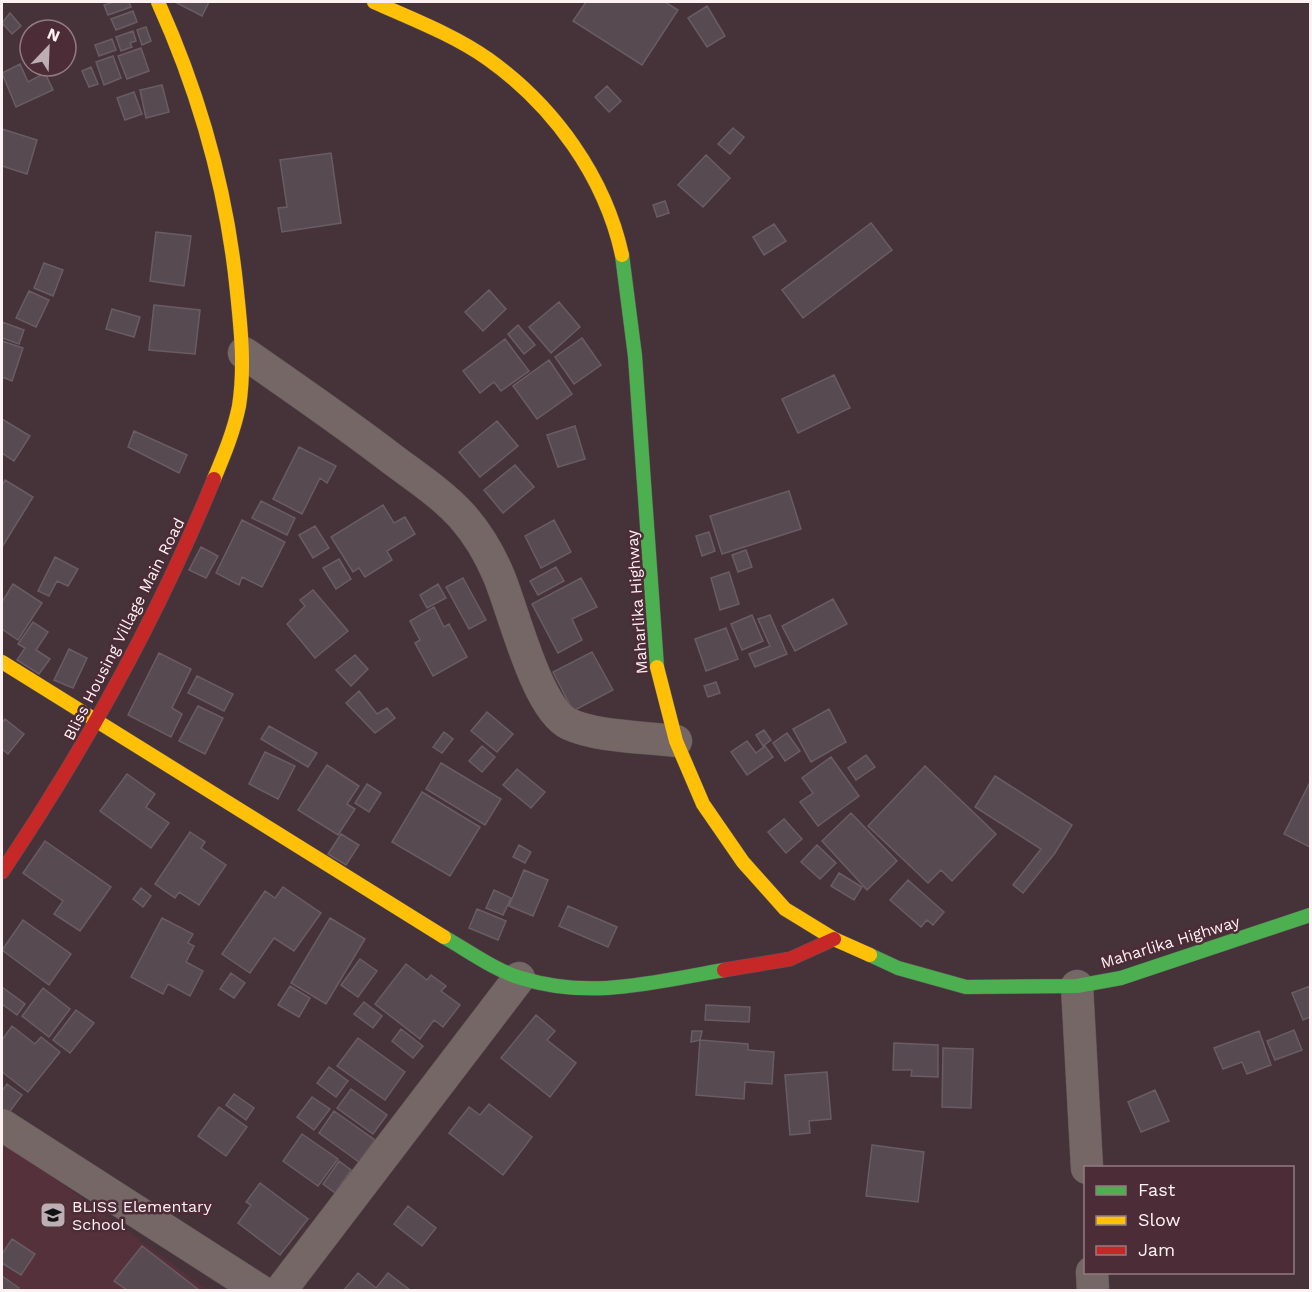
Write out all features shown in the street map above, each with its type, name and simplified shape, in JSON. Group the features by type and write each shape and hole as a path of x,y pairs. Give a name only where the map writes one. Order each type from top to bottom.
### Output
{"main road":[{"name":"Bliss Housing Village Main Road","path":"2,872 99,721 188,546 238,408 244,353 234,242 212,151 178,44 158,2"},
{"name":"Maharlika Highway","path":"374,2 444,34 488,59 530,94 561,130 600,187 617,233 626,274 635,356 658,678 676,741 703,804 743,862 785,909 834,939 898,968 966,987 1077,986 1121,978 1311,915"},
{"path":"2,662 414,921 519,978 564,987 606,990 790,959 834,939"}],"street":[{"path":"244,353 359,434 437,493 462,516 483,544 498,575 532,667 553,710 567,723 586,730 676,741"},
{"path":"281,1290 519,978"},
{"path":"1077,986 1087,1166"},
{"path":"2,1125 259,1290"},
{"path":"1092,1274 1093,1290"}],"shaded area":[{"name":"BLISS Elementary School","path":"2,1140 208,1290 2,1290"}],"building":[{"path":"129,2 131,7 108,15 104,5"},
{"path":"175,2 209,2 202,16"},
{"path":"586,2 665,2 678,10 642,65 573,21"},
{"path":"707,6 725,36 707,47 688,18"},
{"path":"133,11 137,22 116,30 111,19"},
{"path":"10,13 18,22 18,29 12,34 2,23"},
{"path":"146,27 151,41 142,45 137,30"},
{"path":"133,31 136,41 130,43 132,47 121,51 116,37"},
{"path":"112,39 116,50 99,56 95,45"},
{"path":"141,48 149,71 127,79 118,56"},
{"path":"113,56 121,78 104,85 96,62"},
{"path":"18,65 18,78 26,78 28,82 36,78 47,78 53,90 16,107 2,73"},
{"path":"91,67 98,84 89,87 82,71"},
{"path":"162,85 169,112 146,118 140,90"},
{"path":"607,86 621,101 609,112 595,97"},
{"path":"134,92 142,114 125,120 117,98"},
{"path":"733,128 744,137 730,154 718,144"},
{"path":"2,129 37,140 27,174 2,166"},
{"path":"331,153 341,223 282,232 278,208 287,207 280,160"},
{"path":"706,155 730,178 703,207 678,185"},
{"path":"665,201 669,213 657,217 653,205"},
{"path":"871,223 892,250 803,318 782,290"},
{"path":"774,224 786,241 764,255 753,237"},
{"path":"156,232 191,236 184,286 150,281"},
{"path":"44,263 63,270 53,296 34,288"},
{"path":"489,290 506,309 483,331 465,312"},
{"path":"29,291 49,300 36,327 16,318"},
{"path":"559,302 580,327 551,353 529,327"},
{"path":"154,305 200,310 195,354 149,350"},
{"path":"112,309 140,317 134,337 106,329"},
{"path":"2,322 24,330 19,344 2,338"},
{"path":"518,325 535,345 524,354 508,334"},
{"path":"582,338 601,365 574,384 555,357"},
{"path":"505,339 529,371 501,391 494,382 480,393 463,371"},
{"path":"2,341 23,348 12,381 2,377"},
{"path":"549,360 572,394 537,419 513,386"},
{"path":"834,375 850,408 798,433 782,399"},
{"path":"2,419 30,436 14,461 2,453"},
{"path":"497,421 518,446 480,477 459,452"},
{"path":"575,426 585,459 558,467 547,435"},
{"path":"134,431 187,455 179,473 128,447"},
{"path":"299,447 336,466 327,483 320,478 302,514 273,499"},
{"path":"515,465 534,487 503,513 484,490"},
{"path":"5,480 33,497 2,547 2,486"},
{"path":"789,491 801,529 722,554 710,516"},
{"path":"261,501 295,518 287,535 252,518"},
{"path":"383,505 394,523 405,517 415,534 387,551 392,560 365,577 359,568 353,572 331,537"},
{"path":"242,520 285,542 262,587 242,577 239,585 216,573"},
{"path":"554,520 571,552 541,568 525,536"},
{"path":"315,526 329,548 313,558 299,535"},
{"path":"709,532 715,551 702,556 696,536"},
{"path":"201,547 218,556 206,578 189,570"},
{"path":"746,550 752,567 738,572 732,555"},
{"path":"55,557 78,569 68,586 57,581 49,596 38,591"},
{"path":"339,559 351,579 336,589 323,568"},
{"path":"556,567 564,581 538,595 530,581"},
{"path":"729,572 739,604 720,610 711,578"},
{"path":"463,578 486,620 469,629 446,587"},
{"path":"581,578 597,607 572,619 582,640 558,653 532,604"},
{"path":"13,584 42,603 18,640 2,629 2,602"},
{"path":"438,584 446,598 427,608 420,595"},
{"path":"313,590 348,631 315,658 287,624 305,606 300,600"},
{"path":"833,599 847,624 795,651 782,626"},
{"path":"434,607 444,627 449,624 467,657 433,676 415,643 420,640 410,621"},
{"path":"752,615 763,641 742,650 731,624"},
{"path":"770,615 787,654 755,667 749,654 770,646 758,619"},
{"path":"33,622 48,632 36,650 50,659 39,674 17,660 25,648 18,644"},
{"path":"726,628 738,659 706,671 695,639"},
{"path":"69,649 87,658 73,688 54,680"},
{"path":"592,652 613,690 573,711 553,672"},
{"path":"159,653 191,669 172,708 182,714 171,737 128,715"},
{"path":"355,655 368,669 351,686 336,670"},
{"path":"197,676 233,694 224,711 188,693"},
{"path":"716,682 720,693 708,697 704,686"},
{"path":"359,691 377,714 387,708 395,718 375,733 346,703"},
{"path":"198,706 223,718 205,754 179,741"},
{"path":"829,709 846,742 811,762 793,729"},
{"path":"487,712 513,734 497,752 471,731"},
{"path":"5,719 24,734 8,754 2,749 2,723"},
{"path":"269,726 317,753 308,767 261,739"},
{"path":"764,730 771,740 763,746 756,735"},
{"path":"444,732 453,739 442,753 433,747"},
{"path":"787,733 800,751 785,761 773,743"},
{"path":"747,741 756,753 765,746 773,757 747,775 731,752"},
{"path":"482,746 495,757 482,772 469,761"},
{"path":"265,752 295,766 278,799 249,784"},
{"path":"866,755 875,767 856,780 848,768"},
{"path":"831,757 859,796 818,826 800,802 813,793 802,778"},
{"path":"441,763 501,799 485,825 426,789"},
{"path":"327,765 359,786 347,804 355,809 338,835 298,810"},
{"path":"925,766 996,834 952,881 941,870 928,883 868,826"},
{"path":"517,769 545,792 531,808 503,785"},
{"path":"127,774 155,794 146,807 169,823 151,848 100,811"},
{"path":"995,776 1072,825 1055,853 1023,893 1013,885 1041,849 975,807"},
{"path":"1310,782 1310,847 1284,834"},
{"path":"367,784 381,793 369,812 355,803"},
{"path":"422,792 480,827 450,876 392,842"},
{"path":"851,813 897,861 867,890 822,841"},
{"path":"784,819 802,839 786,853 768,832"},
{"path":"190,832 205,842 201,848 226,865 199,905 179,892 175,898 155,884"},
{"path":"341,834 359,845 346,865 328,854"},
{"path":"45,841 111,887 80,931 54,914 63,901 23,873"},
{"path":"519,845 531,852 525,863 513,857"},
{"path":"817,845 836,863 820,879 801,862"},
{"path":"524,870 548,880 533,916 509,906"},
{"path":"839,873 862,887 854,900 831,886"},
{"path":"908,880 944,912 933,925 927,920 921,927 890,900"},
{"path":"283,887 321,913 294,951 274,938 250,973 222,954 265,891 275,898"},
{"path":"141,888 151,896 143,907 133,899"},
{"path":"494,890 511,898 503,915 486,908"},
{"path":"568,906 617,927 608,947 559,926"},
{"path":"477,909 506,921 498,940 469,928"},
{"path":"162,918 193,934 188,943 194,946 186,962 203,971 190,996 168,984 163,994 131,977"},
{"path":"330,918 365,939 326,1004 291,983"},
{"path":"23,920 71,954 49,985 2,950"},
{"path":"360,959 377,971 358,997 341,985"},
{"path":"406,964 427,980 431,975 446,986 441,991 460,1005 443,1027 434,1020 420,1039 375,1004"},
{"path":"231,973 245,983 234,998 220,989"},
{"path":"290,986 310,998 299,1017 278,1005"},
{"path":"1310,986 1310,1017 1303,1020 1292,993"},
{"path":"2,987 25,1004 17,1015 2,1004"},
{"path":"43,988 70,1009 49,1037 22,1016"},
{"path":"364,1002 382,1016 373,1028 354,1014"},
{"path":"706,1005 750,1007 749,1022 705,1020"},
{"path":"76,1010 94,1023 70,1053 53,1040"},
{"path":"536,1015 555,1031 547,1040 576,1063 550,1097 501,1058"},
{"path":"12,1026 35,1044 41,1037 60,1052 28,1092 2,1072 2,1040"},
{"path":"401,1029 423,1046 413,1058 392,1041"},
{"path":"1294,1030 1302,1050 1275,1060 1267,1041"},
{"path":"692,1031 702,1031 700,1040 691,1042"},
{"path":"1259,1031 1271,1065 1247,1074 1242,1062 1223,1069 1214,1048"},
{"path":"358,1038 405,1072 385,1100 337,1066"},
{"path":"700,1040 748,1044 748,1050 774,1052 772,1084 745,1082 744,1099 696,1095"},
{"path":"894,1043 938,1045 938,1077 911,1076 912,1070 893,1070"},
{"path":"943,1048 973,1049 971,1108 942,1107"},
{"path":"329,1067 348,1081 336,1097 317,1083"},
{"path":"827,1072 831,1119 809,1121 810,1133 790,1135 785,1075"},
{"path":"7,1084 22,1095 8,1114 2,1109 2,1091"},
{"path":"351,1089 387,1115 373,1134 337,1108"},
{"path":"1155,1090 1169,1121 1141,1132 1128,1102"},
{"path":"234,1094 254,1108 246,1120 226,1105"},
{"path":"312,1097 330,1109 314,1130 297,1117"},
{"path":"489,1104 532,1137 503,1175 449,1133 469,1107 480,1115"},
{"path":"219,1107 247,1127 226,1156 198,1136"},
{"path":"334,1111 375,1140 359,1162 319,1133"},
{"path":"302,1134 338,1159 318,1186 283,1161"},
{"path":"872,1145 924,1152 918,1202 866,1196"},
{"path":"339,1161 351,1170 335,1193 323,1184"},
{"path":"260,1183 308,1219 280,1255 238,1223 251,1205 246,1202"},
{"path":"408,1206 436,1228 422,1246 394,1224"},
{"path":"12,1239 35,1254 21,1275 2,1263 2,1254"},
{"path":"142,1246 199,1290 127,1290 114,1281"},
{"path":"358,1273 376,1288 388,1273 410,1290 344,1290"},
{"path":"2,1276 19,1288 18,1290 2,1290"}],"traffic: fast":[{"path":"622,255 635,356 657,667"},
{"path":"870,955 898,968 966,987 1077,986 1121,978 1310,915"},
{"path":"444,937 511,975 572,988 622,987 724,970"}],"traffic: slow":[{"path":"158,2 187,72 210,144 226,217 237,292 242,349 241,392 234,425 214,479"},
{"path":"374,2 475,50 534,98 555,121 590,171 614,226 622,255"},
{"path":"2,662 444,937"},
{"path":"657,667 676,741 703,804 743,862 785,909 834,939 870,955"}],"traffic: jam":[{"path":"2,872 63,778 118,681 169,582 214,479"},
{"path":"724,970 790,959 834,939"}],"place":[{"name":"BLISS Elementary School","path":"53,1215"}]}
